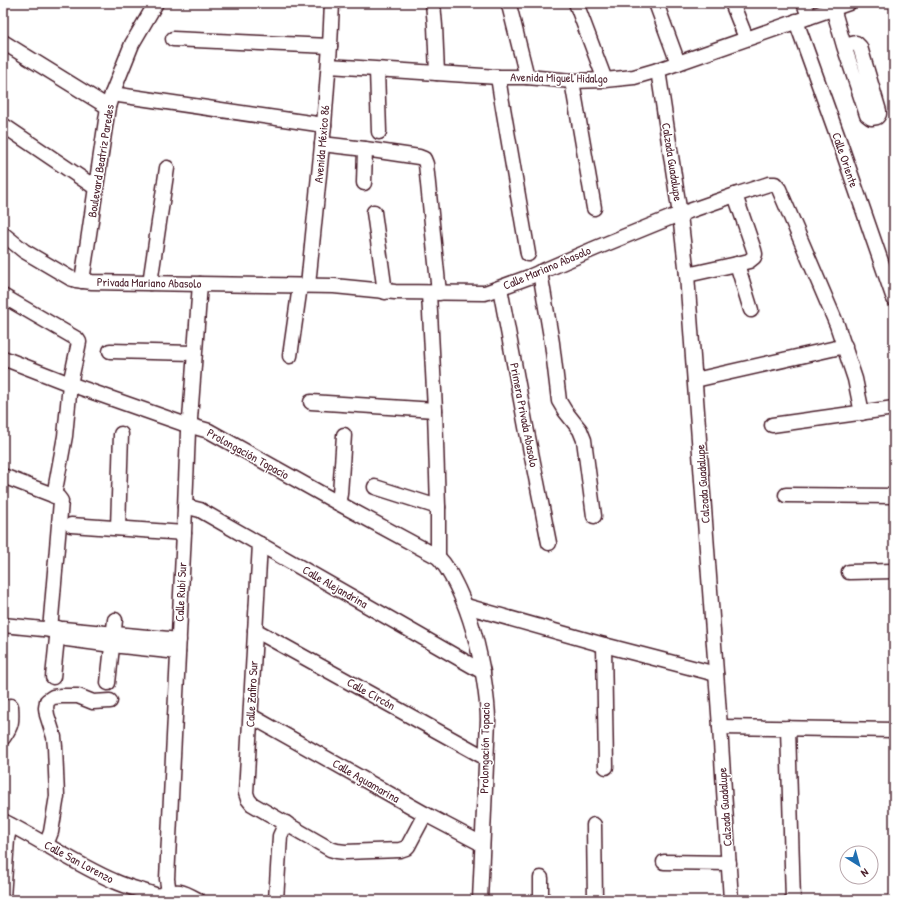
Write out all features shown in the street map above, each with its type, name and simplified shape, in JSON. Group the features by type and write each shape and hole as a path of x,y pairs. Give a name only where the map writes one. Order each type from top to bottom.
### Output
{"street":[{"name":"Boulevard Beatriz Paredes","path":"82,280 110,100 132,44 156,3"},
{"name":"Avenida México 86","path":"290,356 304,286 322,144 329,66 332,3"},
{"path":"432,3 435,26 437,73"},
{"path":"576,3 605,80"},
{"path":"656,3 678,63"},
{"path":"732,3 746,38"},
{"path":"804,3 809,17"},
{"name":"Avenida Miguel Hidalgo","path":"329,66 498,77 527,77 572,81 634,77 849,3"},
{"path":"509,5 527,77"},
{"path":"833,8 844,46 867,115 871,118 876,117 879,114 879,111 860,47 856,43 844,46"},
{"name":"Calle Oriente","path":"796,21 894,299"},
{"path":"173,39 330,46"},
{"path":"3,42 110,100 324,125"},
{"path":"377,70 379,132"},
{"name":"Calzada Guadalupe","path":"658,70 680,215 687,275 731,900"},
{"path":"498,77 528,254"},
{"path":"572,81 594,208"},
{"path":"3,125 96,188"},
{"path":"322,144 419,157 425,162 434,293 438,557"},
{"path":"364,149 364,183"},
{"path":"150,283 167,168"},
{"name":"Calle Mariano Abasolo","path":"304,286 354,287 384,292 482,293 500,288 680,215 734,195 769,184 775,184 779,188 845,346"},
{"path":"687,275 749,261 754,257 754,250 734,195"},
{"path":"374,212 384,292"},
{"name":"Privada Mariano Abasolo","path":"3,234 24,251 70,278 92,282 304,286"},
{"path":"737,264 751,310"},
{"path":"540,272 552,343 559,401 580,430 584,440 594,516"},
{"name":"Calle Rubí Sur","path":"166,897 188,431 200,284"},
{"name":"Primera Privada Abasolo","path":"500,288 549,543"},
{"path":"3,296 77,339 79,342 70,384 64,442 54,496"},
{"path":"695,380 845,346 855,379 862,413"},
{"path":"110,350 194,354"},
{"name":"Prolongación Topacio","path":"3,358 70,384 181,423 209,431 438,557 443,562 451,574 466,606 478,643 488,710 480,900"},
{"path":"311,402 435,410"},
{"path":"772,425 894,408"},
{"path":"118,528 121,434"},
{"path":"338,503 340,494 344,435"},
{"path":"3,479 3,476 59,498 61,502 53,677"},
{"path":"375,487 438,507"},
{"path":"786,495 894,496"},
{"name":"Calle Alejandrina","path":"185,507 200,510 482,672"},
{"path":"71,525 184,533"},
{"name":"Calle Zafiro Sur","path":"260,544 246,796 252,804 330,849 345,852 400,850 406,848 425,814"},
{"path":"849,572 894,571"},
{"path":"466,606 604,645 716,674"},
{"path":"108,683 115,620"},
{"path":"3,625 54,630 112,640 178,646"},
{"name":"Calle Circón","path":"255,630 486,758"},
{"path":"604,645 606,767"},
{"path":"46,845 51,832 57,796 54,737 47,715 47,701 53,697 61,696 78,696 93,702 110,701"},
{"path":"3,738 11,725 11,706"},
{"name":"Calle Aguamarina","path":"251,716 425,814 482,844"},
{"path":"720,727 894,730"},
{"path":"788,728 793,900"},
{"path":"3,898 7,839 6,823"},
{"name":"Calle San Lorenzo","path":"6,823 72,860 133,889 166,897 173,891 184,892 198,900"},
{"path":"276,900 280,836 286,823"},
{"path":"594,825 595,900"},
{"path":"664,862 729,863"},
{"path":"541,878 541,900"}]}
